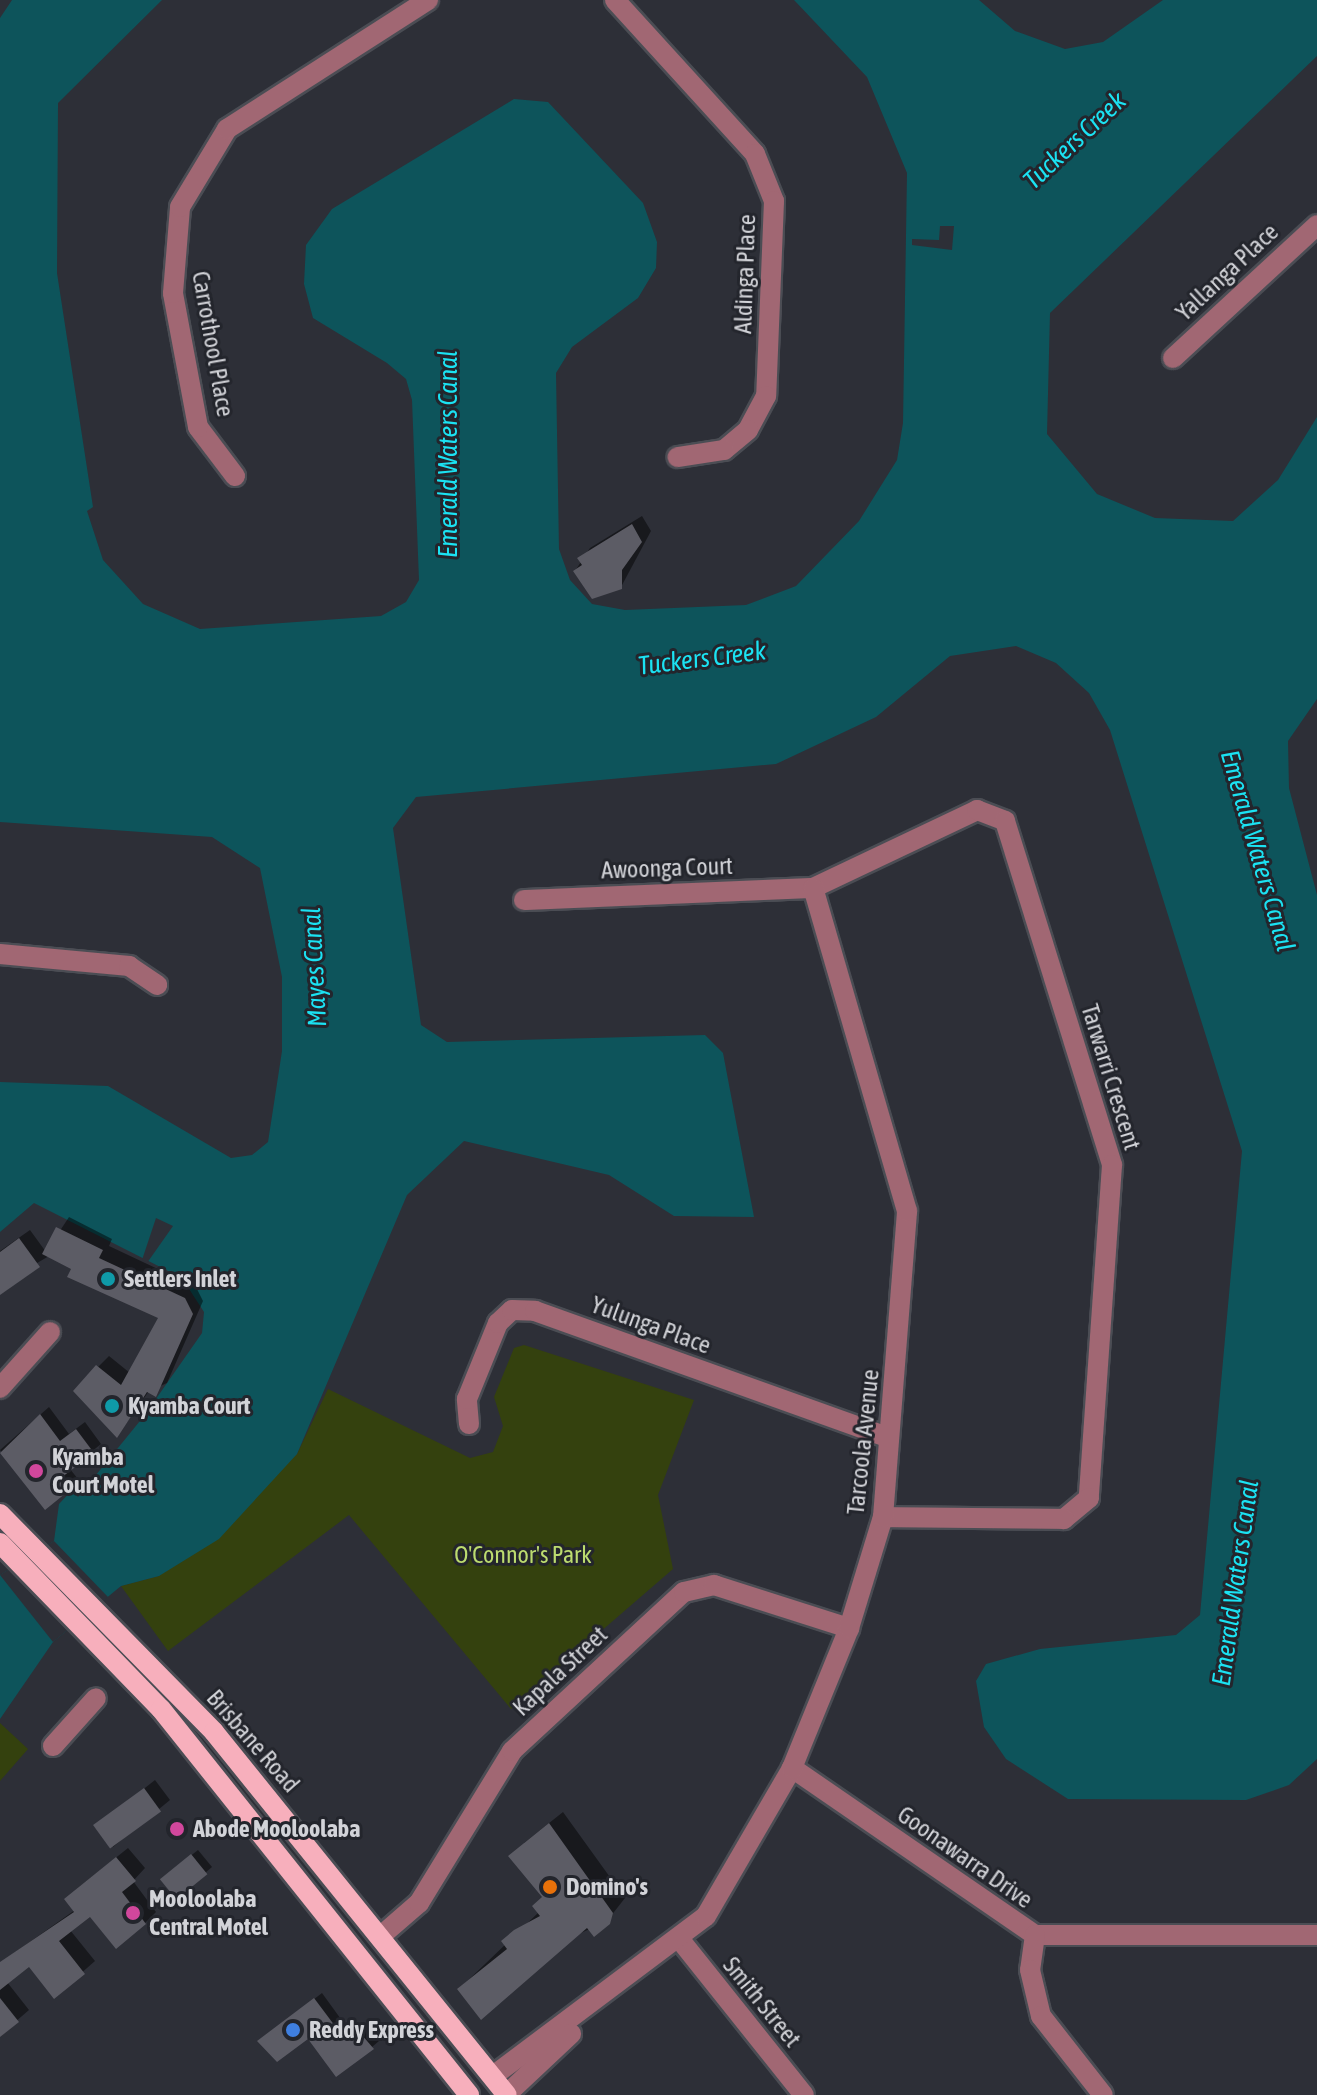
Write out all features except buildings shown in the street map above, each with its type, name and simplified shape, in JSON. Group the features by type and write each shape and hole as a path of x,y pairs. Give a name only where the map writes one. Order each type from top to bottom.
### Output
{"main road":[{"name":"Brisbane Road","path":"0,1514 22,1555 74,1625 168,1717 469,2095"},
{"name":"Brisbane Road","path":"0,1543 22,1555 91,1612 214,1732 382,1935 507,2095"},
{"path":"469,2095 493,2076"}],"street":[{"name":"Carrothool Place","path":"235,476 198,427 173,293 172,246 185,195 227,129 261,102 428,0"},
{"name":"Aldinga Place","path":"615,0 755,154 774,201 766,396 748,430 724,450 678,457"},
{"name":"Yallanga Place","path":"1173,358 1317,225"},
{"name":"Tarwarri Crescent","path":"813,888 977,810 1005,821 1112,1165 1089,1498 1080,1512 1064,1519 883,1517"},
{"name":"Awoonga Court","path":"524,900 813,888"},
{"name":"Tarcoola Avenue","path":"493,2076 681,1941 711,1909 792,1768 849,1628 883,1517 907,1211 813,888"},
{"path":"0,954 129,966 157,985"},
{"name":"Yulunga Place","path":"469,1424 467,1399 498,1323 512,1310 535,1311 889,1438"},
{"path":"0,1388 50,1332"},
{"name":"Kapala Street","path":"382,1935 419,1903 512,1751 684,1592 714,1585 849,1628"},
{"path":"53,1746 96,1698"},
{"name":"Goonawarra Drive","path":"792,1768 1035,1935 1317,1935"},
{"path":"1035,1935 1030,1970 1041,2016 1103,2095"},
{"name":"Smith Street","path":"681,1941 804,2095"},
{"name":"Tarcoola Avenue","path":"507,2095 623,1985"}],"green space":[{"name":"O'Connor's Park","path":"524,1345 694,1400 658,1495 673,1569 511,1709 349,1515 168,1651 121,1586 159,1576 297,1454 328,1389 470,1458 493,1452 503,1426 494,1397 514,1348"},
{"path":"0,1723 28,1749 0,1781"}],"water":[{"path":"12,0 162,0 58,103 57,273 93,507 87,511 103,560 143,604 200,629 381,616 406,602 419,580 412,400 406,379 387,363 313,318 304,284 306,245 332,209 514,99 548,102 643,203 657,242 656,268 638,298 572,347 556,373 559,549 570,580 592,604 625,610 746,605 796,586 859,521 897,460 903,423 907,173 867,77 794,0 979,0 1015,31 1065,49 1103,42 1163,0 1317,0 1317,56 1050,313 1047,434 1097,494 1155,518 1233,521 1278,480 1317,417 1317,699 1288,741 1289,788 1317,895 1317,1759 1289,1785 1246,1800 1068,1799 1006,1759 984,1727 976,1681 986,1664 1040,1649 1176,1635 1200,1615 1242,1151 1110,730 1089,693 1056,663 1016,646 950,656 876,717 776,764 416,797 393,828 421,1025 447,1042 705,1035 723,1053 754,1217 674,1216 609,1175 464,1141 407,1195 297,1454 219,1539 159,1576 121,1586 53,1642 0,1719 0,1575 54,1541 59,1504 72,1490 78,1497 144,1416 202,1333 204,1312 182,1278 34,1203 0,1232 0,1082 108,1086 231,1158 252,1155 268,1142 282,1051 282,977 260,868 212,837 0,822 0,18"}],"pier":[{"path":"940,226 954,226 952,250 912,245 912,239 939,240"},
{"path":"156,1218 173,1226 147,1263 142,1260"},
{"path":"54,1541 108,1597 53,1642 0,1575"}],"place":[{"name":"Settlers Inlet","path":"108,1279"},
{"name":"Kyamba Court","path":"112,1406"},
{"name":"Kyamba Court Motel","path":"36,1471"},
{"name":"Abode Mooloolaba","path":"177,1829"},
{"name":"Domino's","path":"550,1887"},
{"name":"Mooloolaba Central Motel","path":"133,1913"},
{"name":"Reddy Express","path":"293,2030"}],"water label":[{"name":"Tuckers Creek","path":"1075,141"},
{"name":"Emerald Waters Canal","path":"449,454"},
{"name":"Tuckers Creek","path":"702,659"},
{"name":"Emerald Waters Canal","path":"1257,851"},
{"name":"Mayes Canal","path":"315,967"},
{"name":"Emerald Waters Canal","path":"1236,1583"}]}
